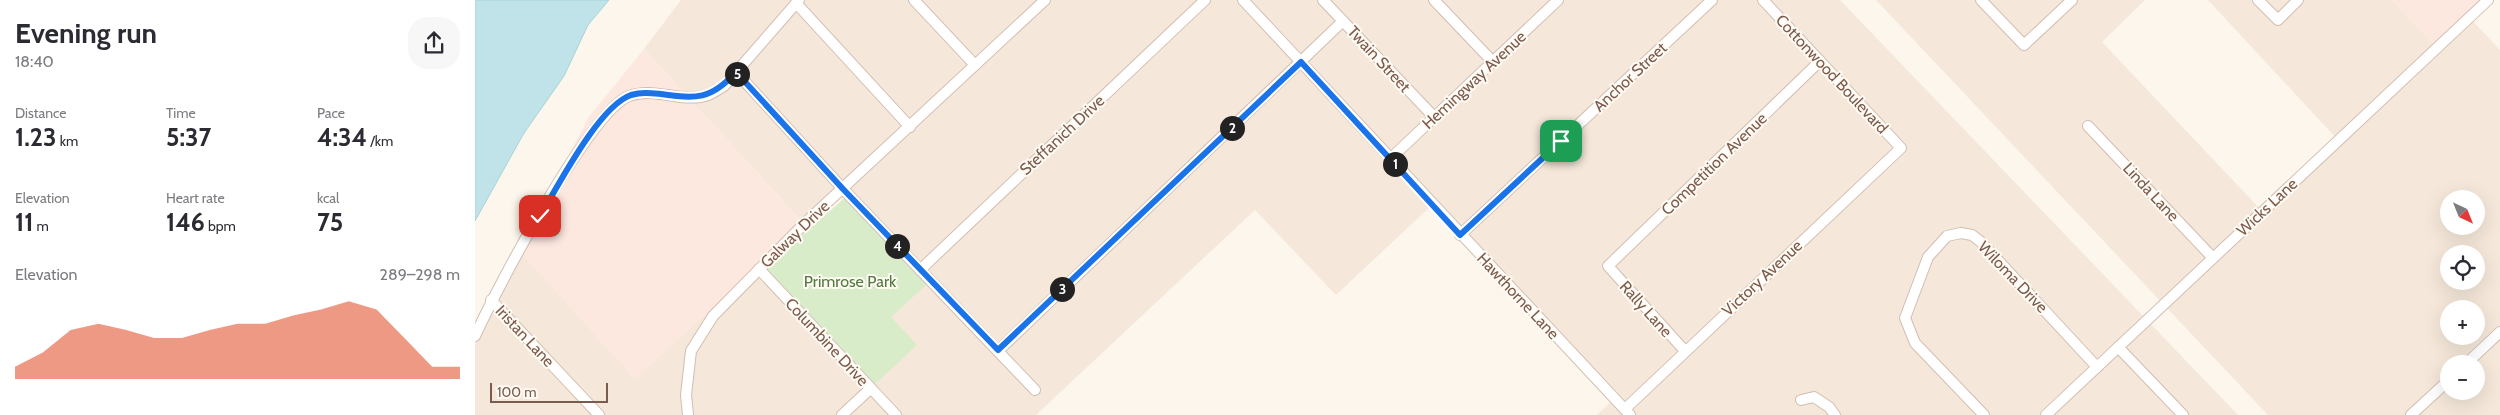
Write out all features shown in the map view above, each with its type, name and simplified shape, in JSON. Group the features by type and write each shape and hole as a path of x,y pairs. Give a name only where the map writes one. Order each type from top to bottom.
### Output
{"street":[{"path":"914,0 975,65"},
{"name":"Galway Drive","path":"688,415 686,395 691,351 701,332 713,316 804,224 1045,0"},
{"name":"Steffanich Drive","path":"920,270 1205,0"},
{"name":"Hawthorne Lane","path":"1243,0 1627,412"},
{"name":"Twain Street","path":"1323,0 1434,117"},
{"path":"1435,0 1493,62"},
{"name":"Anchor Street","path":"1460,235 1712,0"},
{"name":"Cottonwood Boulevard","path":"1763,0 1901,148"},
{"path":"1981,0 2024,45 2072,0"},
{"path":"2258,0 2278,20 2298,0"},
{"name":"Wicks Lane","path":"2046,415 2488,0"},
{"path":"475,336 491,300 560,182 607,112 629,96 644,92 691,99 709,95 724,86 797,2 910,127"},
{"name":"Hemingway Avenue","path":"1390,159 1493,62 1552,2"},
{"path":"998,350 1343,21"},
{"name":"Competition Avenue","path":"1608,266 1821,61"},
{"path":"736,72 843,189 1035,390"},
{"name":"Linda Lane","path":"2088,126 2213,258"},
{"name":"Victory Avenue","path":"1627,412 1685,351 1901,148"},
{"name":"Wiloma Drive","path":"1984,415 1915,344 1905,318 1927,257 1947,236 1961,233 1972,235 1981,242 2097,366"},
{"name":"Rally Lane","path":"1608,266 1685,351"},
{"name":"Columbine Drive","path":"759,269 896,415"},
{"name":"Iristan Lane","path":"491,300 599,415"},
{"path":"2476,355 2500,332"},
{"path":"2118,347 2183,415"},
{"path":"2411,415 2440,388"},
{"path":"841,415 871,389"},
{"path":"1801,400 1814,397 1829,407 1835,415"}],"shaded area":[{"path":"681,0 1840,0 2238,415 1597,415 1614,399 1432,205 1336,295 1255,210 1036,415 475,415 475,336 519,251 760,264 891,317 843,189 804,224 644,49"},
{"path":"1876,0 2145,0 2102,42 2262,211 2338,140 2208,0 2392,0 2437,48 2469,17 2500,50 2500,415 2268,415"},
{"path":"2392,0 2488,0 2437,48"},
{"path":"644,49 804,224 635,379 519,251 588,118"}],"green space":[{"name":"Primrose Park","path":"846,197 927,284 891,317 917,345 874,385 763,269"}],"water":[{"path":"475,0 609,0 588,25 564,76 524,133 475,221"}],"route":[{"path":"540,216 586,142 607,112 618,102 629,96 644,92 691,99 709,95 724,86 736,72 843,189 998,350 1301,62 1460,235 1561,141"}]}
